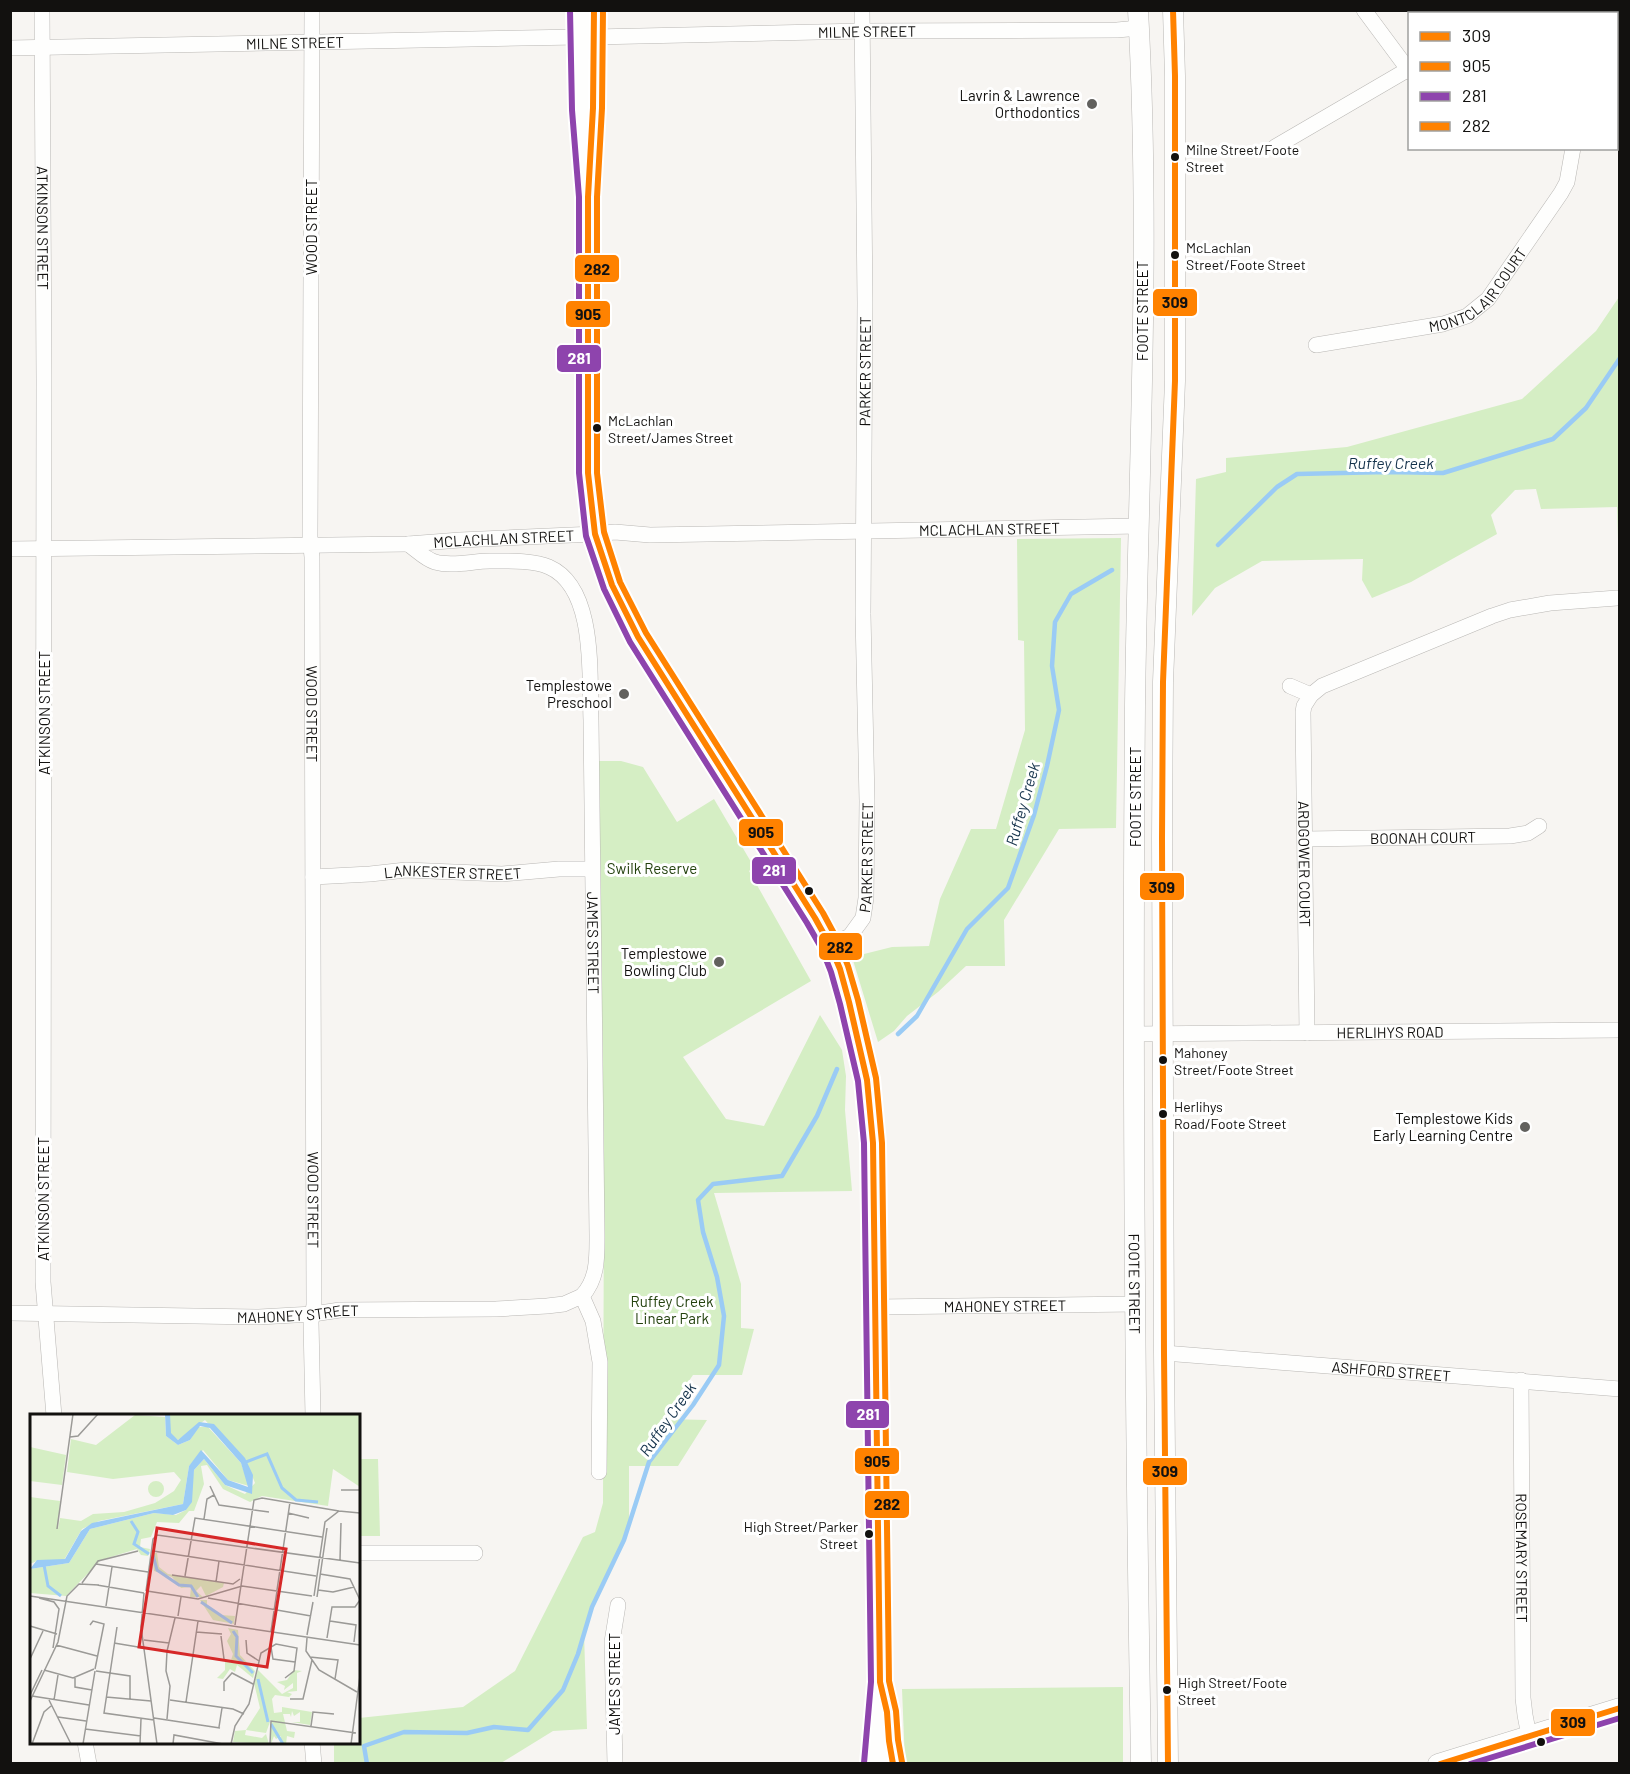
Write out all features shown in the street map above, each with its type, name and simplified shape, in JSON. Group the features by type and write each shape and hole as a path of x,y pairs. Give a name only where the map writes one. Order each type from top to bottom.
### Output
{"main road":[{"path":"579,10 586,37 592,130 588,197 588,473 595,534 612,585 638,637 830,945 840,969 867,1080 873,1143 880,1682 873,1764"},
{"path":"586,37 594,10"},
{"path":"1139,19 1173,18"},
{"name":"FOOTE STREET","path":"1168,1764 1162,838 1163,682 1175,381 1173,18"},
{"name":"FOOTE STREET","path":"1139,19 1142,73 1143,257 1142,423 1135,714 1134,1034 1141,1764"},
{"path":"1139,526 1169,526"},
{"path":"880,1682 887,1712 893,1764"},
{"path":"1438,1764 1620,1708"}],"street":[{"name":"ATKINSON STREET","path":"42,10 43,1282 54,1414"},
{"name":"WOOD STREET","path":"312,10 310,319 314,877 313,1414"},
{"name":"PARKER STREET","path":"830,945 850,936 863,918 866,898 862,10"},
{"path":"1275,147 1408,71 1364,10"},
{"name":"MILNE STREET","path":"10,48 862,31 1117,30 1139,19"},
{"name":"MONTCLAIR COURT","path":"1316,345 1443,324 1467,316 1488,299 1561,194 1569,176 1573,150"},
{"name":"MCLACHLAN STREET","path":"10,549 408,544 615,532 650,535 1139,526"},
{"name":"JAMES STREET","path":"408,544 428,559 438,563 526,562 548,567 562,576 576,595 584,614 588,639 591,720 596,1262 590,1288 582,1296"},
{"path":"1290,686 1311,695 1322,686 1501,613 1550,603 1617,598"},
{"name":"ARDGOWER COURT","path":"1307,1034 1304,706 1311,695"},
{"name":"BOONAH COURT","path":"1305,839 1510,836 1528,833 1539,826"},
{"name":"LANKESTER STREET","path":"314,877 423,869 502,874 591,869"},
{"name":"HERLIHYS ROAD","path":"1134,1034 1620,1030"},
{"path":"582,1296 593,1321 600,1362 599,1472"},
{"name":"MAHONEY STREET","path":"10,1313 259,1317 340,1310 496,1309 548,1306 564,1304 582,1296"},
{"name":"MAHONEY STREET","path":"876,1307 1136,1304"},
{"name":"ASHFORD STREET","path":"1164,1353 1620,1389"},
{"name":"ROSEMARY STREET","path":"1521,1380 1523,1698 1529,1736"},
{"path":"360,1553 475,1553"},
{"name":"JAMES STREET","path":"615,1764 612,1642 618,1605"},
{"path":"85,1744 89,1764"},
{"path":"312,1744 314,1764"}],"green space":[{"path":"1619,297 1619,572 1617,507 1541,509 1536,489 1515,490 1491,515 1497,534 1411,582 1372,598 1362,580 1363,559 1262,561 1215,588 1192,616 1196,479 1226,472 1226,458 1347,447 1522,399 1596,331"},
{"path":"1121,538 1116,828 1059,829 1004,920 1005,966 966,966 907,1016 894,1031 878,1042 852,957 892,947 929,946 940,899 971,829 996,829 1025,730 1024,641 1018,640 1017,539"},
{"name":"Ruffey Creek Linear Park","path":"599,761 621,761 643,767 677,822 714,799 754,867 749,871 811,981 683,1057 726,1119 764,1126 820,1015 842,1050 846,1076 845,1110 852,1191 714,1193 741,1284 741,1328 754,1329 742,1375 693,1375 663,1419 707,1420 678,1466 629,1466 629,1524 624,1540 592,1607 584,1633 587,1729 553,1731 501,1763 334,1763 334,1744 360,1744 360,1718 463,1707 515,1671 583,1537 595,1532 603,1503 604,1171"},
{"path":"360,1459 378,1459 380,1536 360,1536"},
{"path":"1123,1687 1123,1763 905,1763 902,1689"}],"waterway":[{"name":"Ruffey Creek","path":"1218,545 1277,487 1297,474 1443,473 1553,439 1586,408 1620,358"},
{"name":"Ruffey Creek","path":"898,1034 917,1016 967,929 1008,888 1034,815 1059,710 1052,666 1055,622 1071,594 1112,570"},
{"name":"Ruffey Creek","path":"367,1764 364,1746 404,1732 467,1733 494,1727 528,1730 563,1690 578,1654 592,1607 624,1540 649,1462 693,1405 719,1365 724,1316 717,1277 703,1232 698,1200 713,1184 782,1176 817,1116 837,1069"}],"transit line":[{"name":"281","path":"570,10 572,110 579,197 579,473 586,536 604,589 630,642 822,949 840,1004 858,1081 864,1143 871,1682 864,1763"},
{"name":"905","path":"594,10 593,108 588,197 588,473 595,534 612,585 638,637 830,945 840,969 867,1080 873,1143 880,1682 887,1712 893,1764"},
{"name":"282","path":"603,10 602,108 597,197 597,473 604,532 620,582 646,633 823,913 838,941 858,1000 876,1078 882,1143 889,1681 896,1711 902,1762"},
{"name":"309","path":"1168,1764 1162,838 1163,682 1175,381 1173,10"},
{"name":"309","path":"1440,1764 1620,1708"},
{"name":"281","path":"1470,1764 1620,1718"}],"place":[{"name":"Lavrin & Lawrence Orthodontics","path":"1092,104"},
{"name":"Milne Street/Foote Street","path":"1175,157"},
{"name":"McLachlan Street/Foote Street","path":"1175,255"},
{"name":"McLachlan Street/James Street","path":"597,428"},
{"name":"Templestowe Preschool","path":"624,694"},
{"name":"Templestowe Bowling Club","path":"719,962"},
{"name":"Mahoney Street/Foote Street","path":"1163,1060"},
{"name":"Herlihys Road/Foote Street","path":"1163,1114"},
{"name":"Templestowe Kids Early Learning Centre","path":"1525,1127"},
{"name":"High Street/Parker Street","path":"869,1534"},
{"name":"High Street/Foote Street","path":"1167,1690"}],"park label":[{"name":"Swilk Reserve","path":"652,868"}]}
